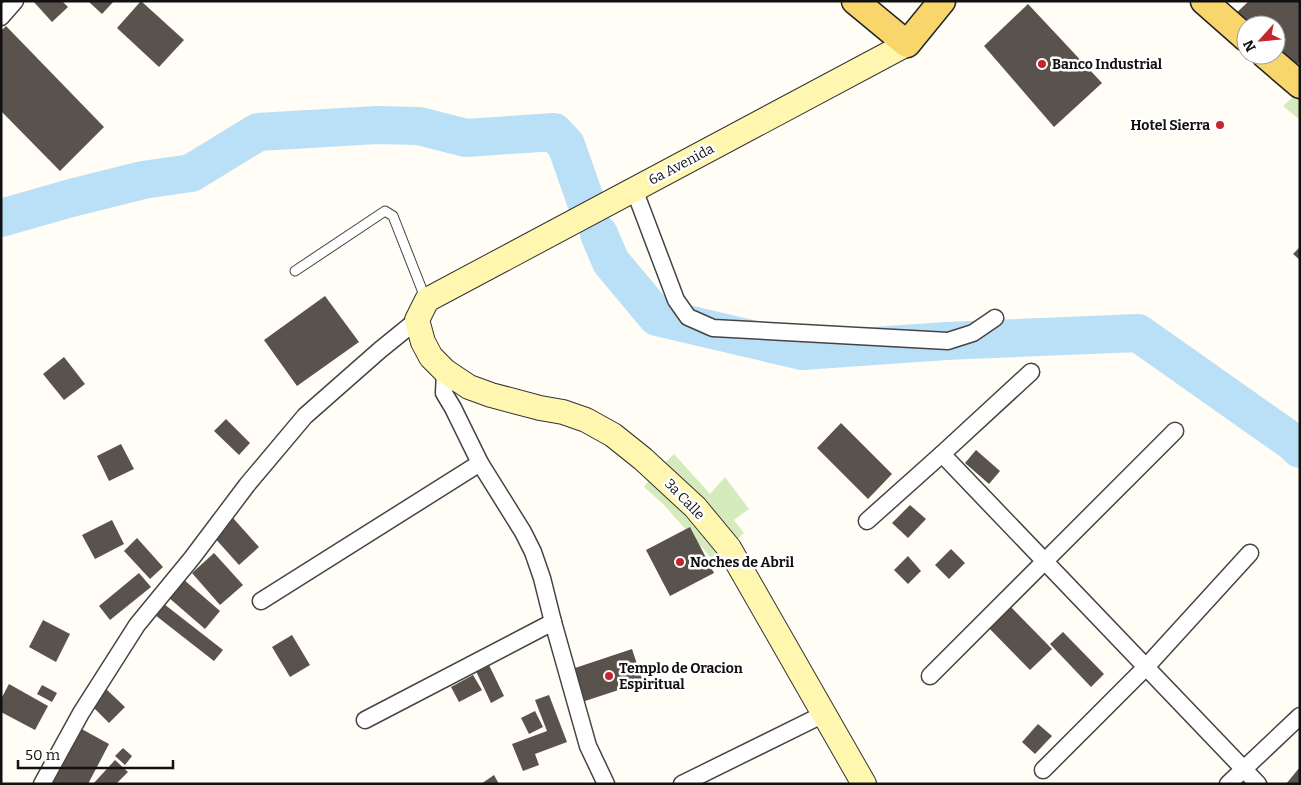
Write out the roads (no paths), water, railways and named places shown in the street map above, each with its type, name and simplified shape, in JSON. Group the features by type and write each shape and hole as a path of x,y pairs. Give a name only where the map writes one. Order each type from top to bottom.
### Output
{"main road":[{"path":"855,1 907,44"},
{"name":"6a Avenida","path":"907,44 942,1"},
{"path":"1204,1 1236,29"},
{"path":"1277,65 1300,85"}],"street":[{"path":"1,16 14,1"},
{"name":"6a Avenida","path":"422,310 634,188 907,44"},
{"path":"634,188 676,300 688,316 714,328 948,341 974,333 995,318"},
{"path":"42,784 81,713 137,625 192,558 247,485 305,416 422,310"},
{"name":"3a Calle","path":"422,310 423,342 431,357 445,371 469,387 491,395 540,408 564,412 586,420 613,435 644,459 695,507 729,548 864,784"},
{"path":"445,371 444,393 480,463 523,532 533,552 542,578 588,746 606,784"},
{"path":"867,521 1031,372"},
{"path":"930,676 1175,431"},
{"path":"942,454 1258,784"},
{"path":"261,601 480,463"},
{"path":"1043,770 1146,668 1250,553"},
{"path":"365,720 553,622"},
{"path":"682,784 824,714"},
{"path":"1228,784 1300,716"}],"lane":[{"path":"295,271 385,211 393,216 422,310"}],"waterway":[{"path":"1,218 143,180 191,173 258,132 377,125 419,126 466,138 554,132 566,145 586,202"},
{"path":"599,234 611,262 657,317 802,351 946,341 1138,333 1300,449"}],"place":[{"name":"Banco Industrial","path":"1042,64"},
{"name":"Hotel Sierra","path":"1220,125"},
{"name":"Noches de Abril","path":"680,562"},
{"name":"Templo de Oracion Espiritual","path":"609,676"}]}
